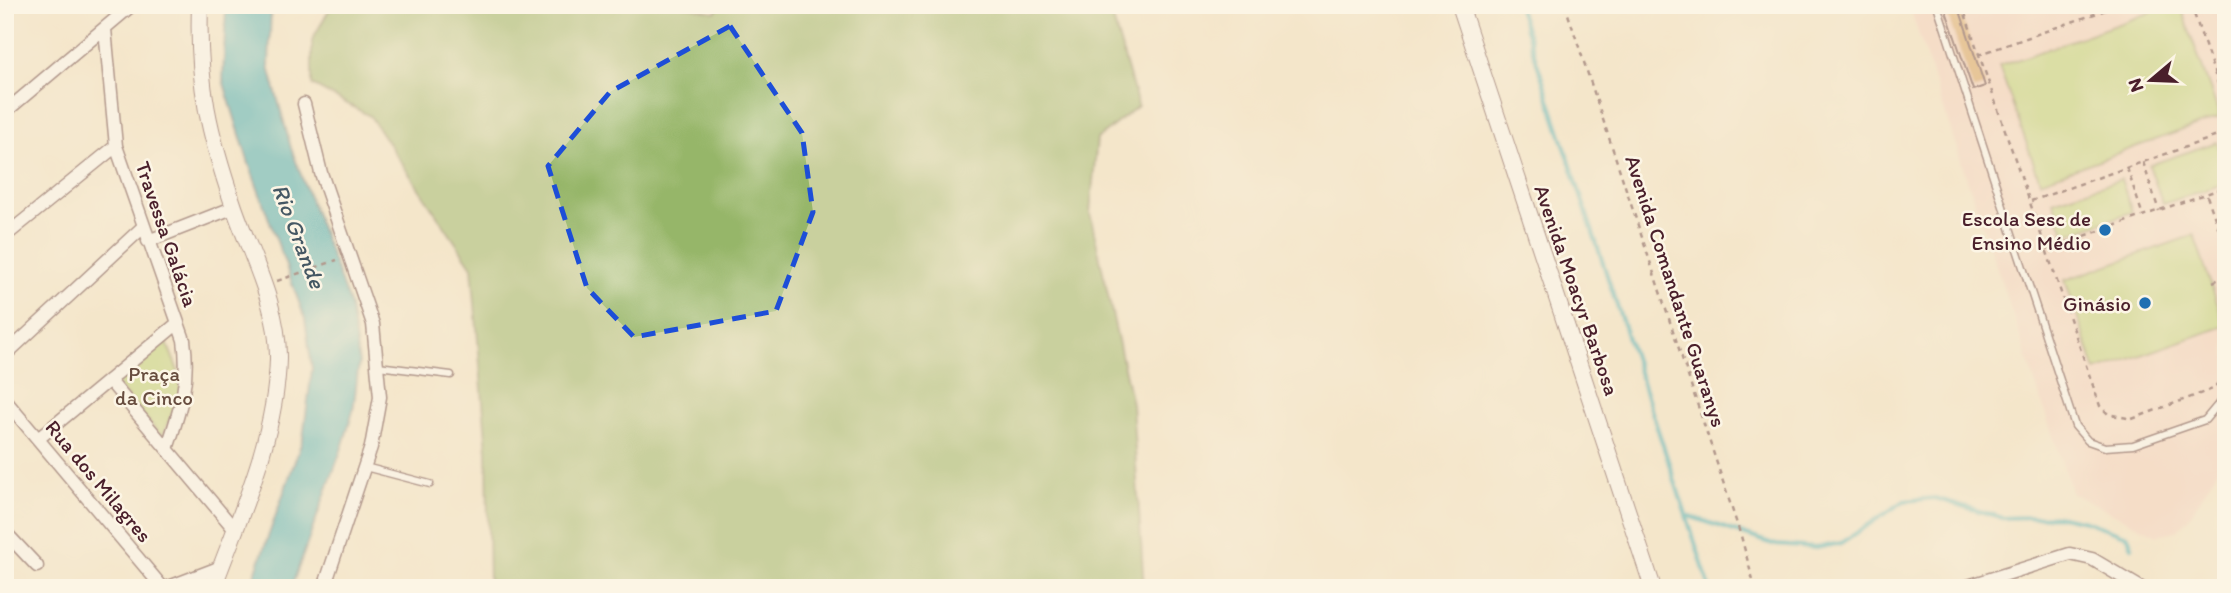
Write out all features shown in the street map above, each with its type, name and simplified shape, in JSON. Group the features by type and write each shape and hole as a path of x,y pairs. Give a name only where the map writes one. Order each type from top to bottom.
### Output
{"street":[{"path":"5,112 132,5"},
{"path":"200,5 200,73 211,136 263,286 276,336 274,407 236,531 213,588"},
{"name":"Avenida Moacyr Barbosa","path":"1460,5 1653,588"},
{"name":"Travessa Galácia","path":"105,29 117,146 178,323 188,368 183,397 167,449"},
{"path":"304,104 321,173 373,324 380,397 365,467 324,588"},
{"path":"5,236 117,146"},
{"path":"148,241 234,208"},
{"path":"5,355 143,227"},
{"path":"38,439 178,323"},
{"path":"109,380 236,531"},
{"name":"Rua dos Milagres","path":"5,400 164,588"},
{"path":"5,532 37,566"},
{"path":"1962,588 2070,554 2092,559 2141,588"},
{"path":"164,588 221,567"}],"lane":[{"path":"1937,5 2075,426 2081,434 2105,447 2133,445 2205,419 2226,395"},
{"path":"378,366 451,375"},
{"path":"365,467 430,484"}],"path":[{"name":"Avenida Comandante Guaranys","path":"1565,5 1741,536 1755,588"},
{"path":"1962,5 2095,396 2108,414 2132,419 2213,389 2226,373"},
{"path":"1978,55 2120,5"},
{"path":"2191,5 2226,107"},
{"path":"2218,86 2226,83"},
{"path":"2030,201 2226,133"},
{"path":"2220,135 2226,152"},
{"path":"2143,162 2159,211"},
{"path":"2127,168 2143,216"},
{"path":"2046,249 2226,187"},
{"path":"2206,195 2226,249"},
{"path":"263,286 350,256"},
{"path":"2213,282 2226,276"}],"highlighted area":[{"path":"730,26 802,133 813,212 776,311 634,337 587,288 548,166 610,92"}],"shaded area":[{"name":"Escola Sesc de Ensino Médio","path":"1909,5 2226,5 2226,456 2188,519 2176,531 2157,535 2072,493"}],"green space":[{"path":"332,5 681,5 715,12 722,5 1109,5 1138,106 1097,139 1090,213 1132,404 1144,588 489,588 487,451 472,267 370,116 312,85 312,40"},
{"path":"2172,5 2180,5 2220,117 2040,181 1999,66"},
{"path":"2217,142 2226,167 2226,183 2163,204 2149,165"},
{"path":"2121,179 2132,212 2065,235 2053,201"},
{"name":"Ginásio","path":"2194,235 2225,326 2096,371 2065,280"},
{"name":"Praça da Cinco","path":"165,338 184,386 162,437 115,383"}],"water":[{"name":"Rio Grande","path":"226,5 271,5 269,67 291,148 350,306 359,363 353,411 343,445 291,588 250,588 303,438 312,369 305,319 249,164 223,80"}],"building":[{"path":"1944,5 1958,5 1985,86 1973,90"}],"waterway":[{"path":"1518,5 1710,588"},
{"path":"1686,515 1776,545 1816,548 1841,543 1904,501 1935,498 2003,518 2061,516 2085,521 2128,536 2132,547"}],"place":[{"name":"Escola Sesc de Ensino Médio","path":"2105,230"},
{"name":"Ginásio","path":"2145,303"}]}
